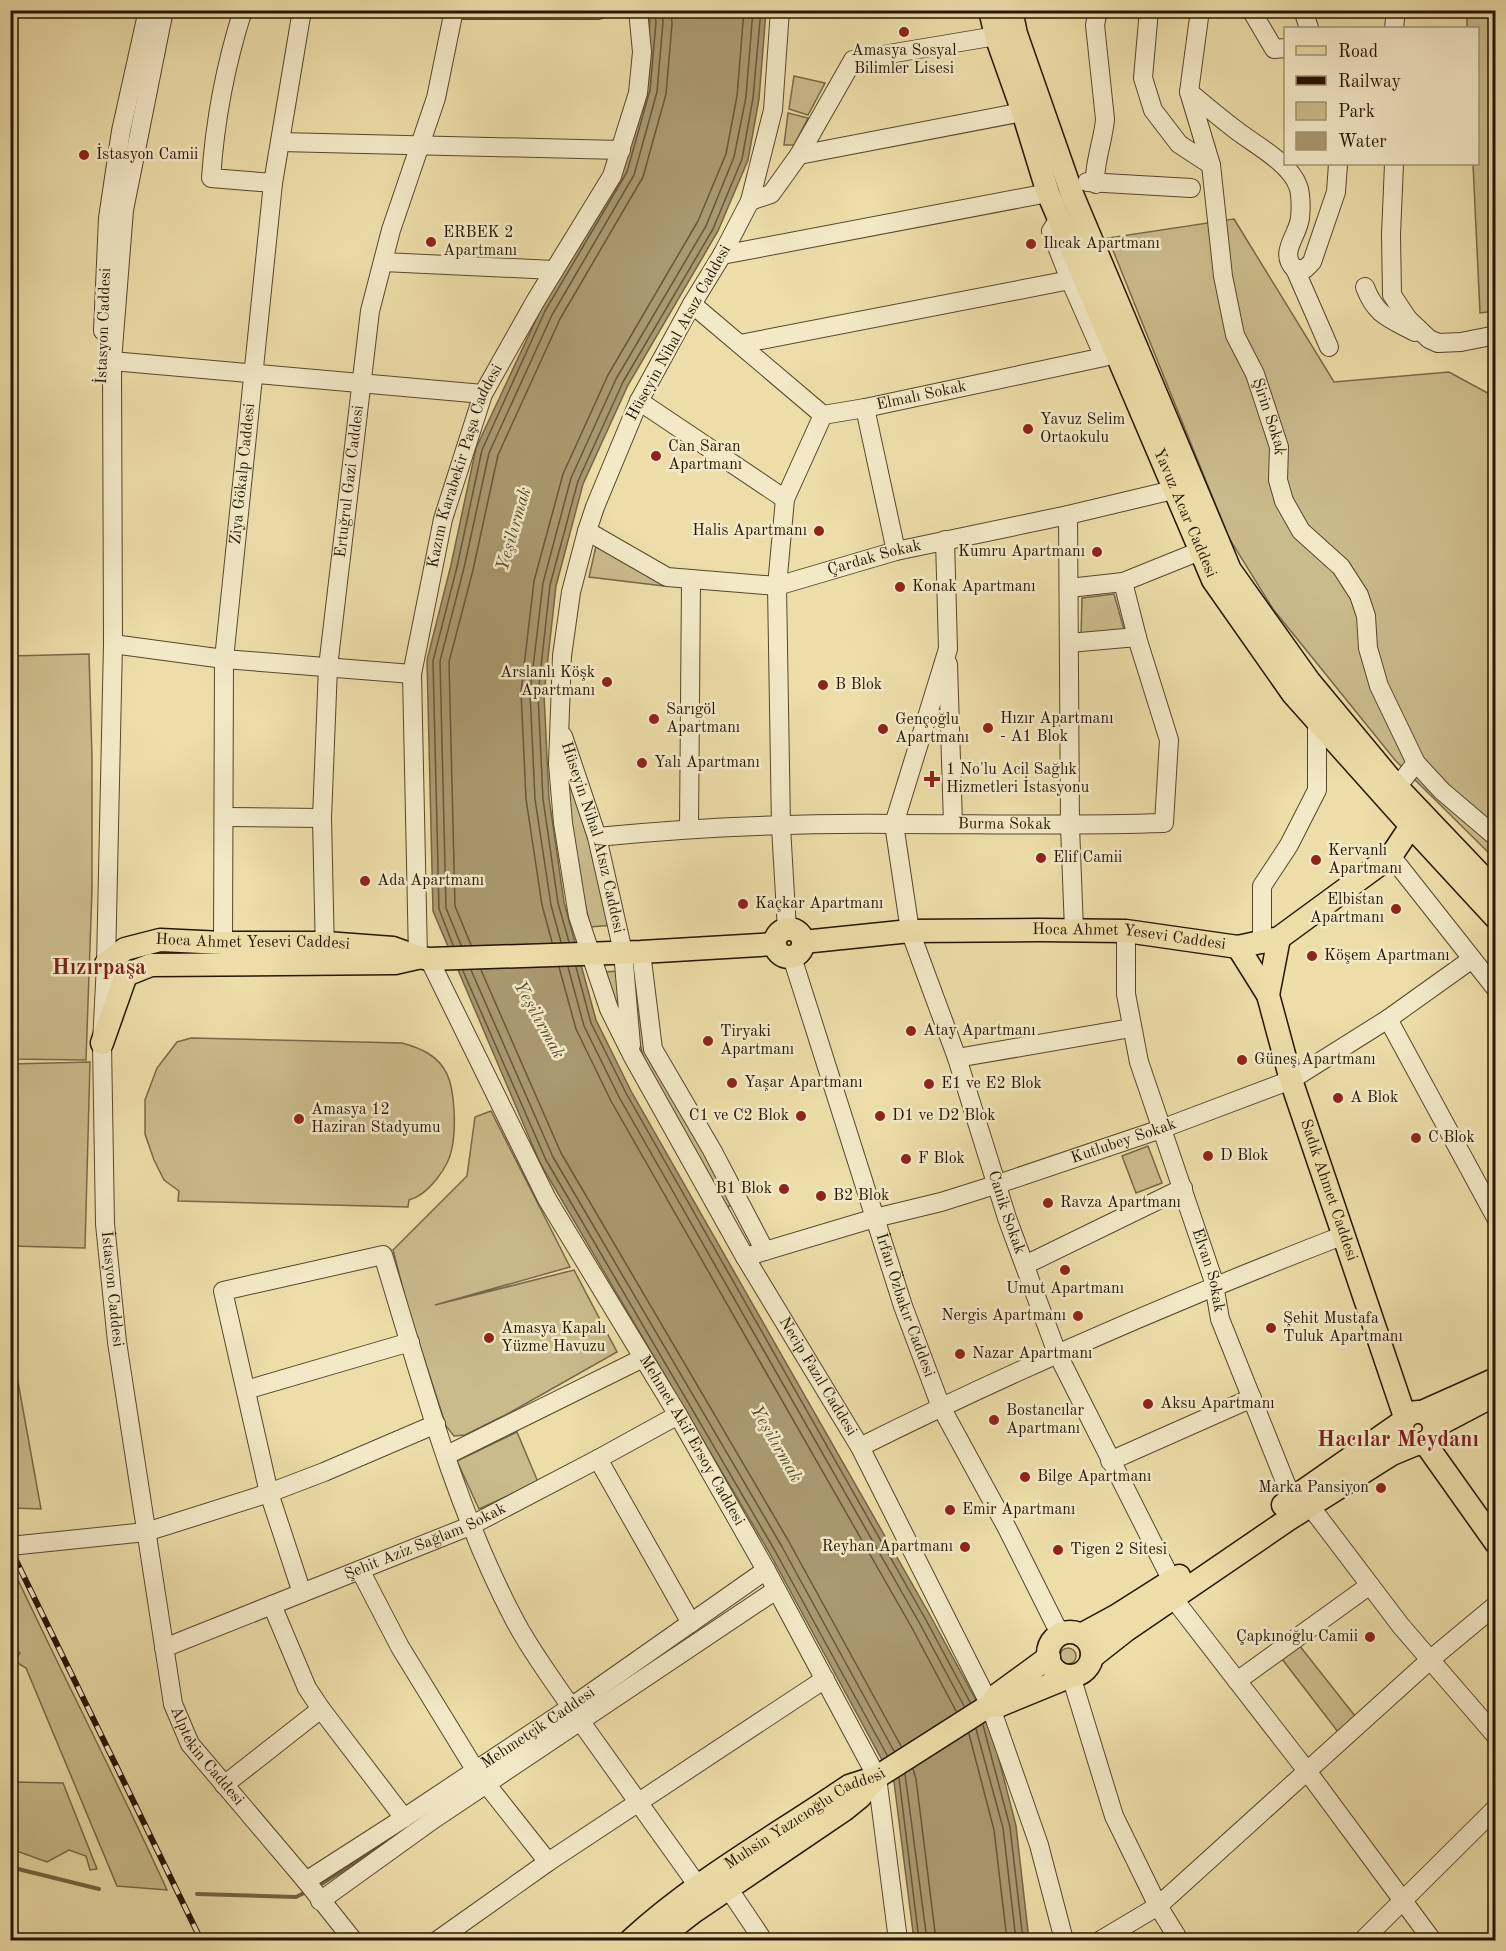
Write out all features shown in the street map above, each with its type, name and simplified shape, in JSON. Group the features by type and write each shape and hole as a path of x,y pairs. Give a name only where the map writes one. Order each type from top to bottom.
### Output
{"main road":[{"path":"990,10 1006,35"},
{"path":"1006,35 1011,10"},
{"name":"Yavuz Acar Caddesi","path":"1006,35 1023,112 1048,193 1213,580 1293,694 1496,918"},
{"name":"Yavuz Acar Caddesi","path":"1006,35 1230,570 1309,681 1397,787 1496,891"},
{"name":"Hoca Ahmet Yesevi Caddesi","path":"106,964 125,949 160,940 223,943 395,963 428,958 632,952 789,943 910,931 1126,931 1238,947 1270,941 1391,856 1411,826"},
{"name":"Sadık Ahmet Caddesi","path":"1270,941 1268,994 1291,1080 1396,1384 1418,1425"},
{"name":"Sadık Ahmet Caddesi","path":"1238,947 1268,994"},
{"name":"Hoca Ahmet Yesevi Caddesi","path":"102,1043 126,975 151,965 325,954"},
{"path":"986,1707 1000,1706 1085,1670 1092,1657 1172,1589 1418,1425 1496,1378"},
{"path":"1418,1425 1496,1395"},
{"path":"1418,1425 1496,1544"},
{"path":"1071,1676 1054,1669 1049,1658 1050,1647 1071,1635 1172,1589"},
{"path":"1071,1635 1090,1644 1092,1657"},
{"path":"881,1774 986,1707 997,1695 1049,1658"},
{"name":"Muhsin Yazıcıoğlu Caddesi","path":"631,1941 660,1914 849,1786 881,1774"},
{"name":"Muhsin Yazıcıoğlu Caddesi","path":"657,1941 692,1913 844,1810 860,1797 881,1774"}],"street":[{"name":"İstasyon Caddesi","path":"113,644 103,610 101,501 103,332 108,218 121,131 148,10"},
{"name":"İstasyon Caddesi","path":"106,964 113,644 112,362 124,210 164,10"},
{"path":"243,10 228,58 213,145 211,178 273,183"},
{"name":"Ziya Gökalp Caddesi","path":"223,943 224,659 273,183 302,10"},
{"path":"446,10 598,10"},
{"name":"Kazım Karabekir Paşa Caddesi","path":"428,958 412,674 442,519 483,394 554,270 612,176 638,93 642,52 638,10"},
{"name":"Hüseyin Nihal Atsız Caddesi","path":"584,953 563,823 558,764 564,641 571,592 595,507 639,401 750,201 773,110 780,10"},
{"path":"1098,10 1095,25 1105,134 1092,183 1191,188"},
{"path":"1149,10 1143,78 1153,110 1179,144 1211,165"},
{"name":"Şirin Sokak","path":"1200,10 1189,92 1211,165 1223,276 1235,334 1255,374 1279,447 1278,480 1284,501 1301,531 1341,567 1359,595 1366,616 1368,648 1379,686 1416,763 1442,792 1496,837"},
{"path":"1251,10 1274,49 1284,48"},
{"path":"1304,10 1309,27"},
{"path":"1394,27 1396,10"},
{"name":"Ertuğrul Gazi Caddesi","path":"325,954 322,818 328,667 360,383 370,311 382,262 436,98 454,11"},
{"path":"750,201 771,194 799,155 853,60 1006,35"},
{"path":"1189,92 1236,130 1271,154 1291,174 1298,186 1300,219 1287,252 1289,264 1295,269 1329,347"},
{"path":"799,155 1023,112"},
{"path":"279,142 621,150"},
{"path":"1295,269 1305,269 1312,262 1336,192 1338,165"},
{"path":"1394,165 1391,235 1392,295 1408,319 1429,339"},
{"path":"722,255 1048,193"},
{"path":"740,344 1070,280 1052,231 1060,217"},
{"path":"382,262 554,270"},
{"name":"Elmalı Sokak","path":"823,415 1104,357 1070,280"},
{"path":"1365,287 1371,303 1378,312 1438,344 1496,335"},
{"path":"692,304 823,415"},
{"path":"112,362 483,394"},
{"path":"639,401 785,500"},
{"path":"865,408 896,551"},
{"name":"İrfan Özbakır Caddesi","path":"823,415 785,500 777,585 781,826 789,943 903,1306 941,1407 997,1510 1071,1635"},
{"name":"Çardak Sokak","path":"587,531 667,577 777,585 896,551 1068,515 1173,490"},
{"path":"1068,515 1070,826 1074,930"},
{"path":"945,540 953,824"},
{"path":"1069,588 1123,582 1200,551"},
{"path":"689,829 691,579"},
{"name":"Burma Sokak","path":"597,837 689,829 781,826 1164,824 1169,740 1137,637 1123,582"},
{"path":"1069,643 1137,637"},
{"path":"113,644 224,659 412,674"},
{"path":"894,824 948,649"},
{"path":"1270,941 1262,886 1289,845 1317,790 1317,720"},
{"name":"Hüseyin Nihal Atsız Caddesi","path":"560,726 632,952"},
{"path":"1397,787 1416,763"},
{"path":"224,817 322,818"},
{"name":"Canik Sokak","path":"894,824 910,931 957,1059 995,1185 1057,1353 1172,1589 1237,1682 1307,1771 1432,1941"},
{"path":"1391,856 1496,989"},
{"name":"Elvan Sokak","path":"1126,931 1126,994 1139,1062 1215,1285 1220,1319 1252,1398 1301,1502 1401,1626 1496,1736"},
{"path":"632,952 654,1049 712,1150 765,1251"},
{"name":"Necip Fazıl Caddesi","path":"632,952 632,1054"},
{"name":"Necip Fazıl Caddesi","path":"584,953 632,1054 745,1257 860,1448 986,1707 1039,1845"},
{"name":"Mehmet Akif Ersoy Caddesi","path":"428,958 547,1199 678,1414 825,1679 881,1774 898,1941"},
{"name":"Kutlubey Sokak","path":"745,1257 995,1185 1161,1129 1291,1080 1388,1019 1472,958"},
{"path":"102,1043 106,964"},
{"path":"1388,1019 1496,1218"},
{"path":"957,1059 1131,1028"},
{"name":"İstasyon Caddesi","path":"102,1043 105,1224 117,1342 146,1532"},
{"path":"1025,1265 1183,1188"},
{"path":"860,1448 1057,1353 1215,1285 1344,1235"},
{"path":"302,1593 269,1493 223,1291 384,1255 470,1526 515,1621 576,1715 698,1887"},
{"path":"246,1390 410,1342"},
{"path":"447,1455 644,1358"},
{"path":"1110,1461 1252,1398"},
{"name":"Şehit Aziz Sağlam Sokak","path":"164,1647 470,1526 598,1460 678,1414"},
{"path":"10,1546 146,1532 269,1493 436,1424"},
{"path":"598,1460 691,1623"},
{"name":"Alptekin Caddesi","path":"146,1532 173,1704 190,1744 306,1881 353,1941"},
{"path":"360,1570 400,1647 481,1778 548,1862"},
{"name":"Mehmetçik Caddesi","path":"576,1715 691,1623 766,1570"},
{"path":"1237,1682 1370,1585"},
{"name":"Mehmetçik Caddesi","path":"320,1901 481,1778 576,1715 776,1590"},
{"path":"272,1605 308,1688 321,1709 404,1818"},
{"path":"1101,1941 1158,1906 1431,1659 1496,1605"},
{"path":"1071,1676 1114,1815 1158,1906 1179,1941"},
{"path":"438,1941 548,1862 825,1679"},
{"path":"224,1785 321,1709"},
{"name":"Mehmetçik Caddesi","path":"306,1881 404,1818 481,1778"},
{"path":"1363,1941 1496,1808"},
{"path":"1039,1845 1051,1941"},
{"path":"1039,1845 1064,1941"},
{"path":"728,1888 763,1941"}],"green space":[{"path":"1467,11 1496,11 1495,311 1480,313 1473,165 1479,165 1479,27 1467,27"},
{"path":"794,76 825,83 808,115 789,109"},
{"path":"788,113 808,118 794,145 784,145"},
{"path":"1234,219 1334,382 1449,372 1495,397 1495,859 1395,760 1273,609 1229,538 1108,238"},
{"path":"598,543 664,586 589,577"},
{"path":"1114,594 1125,633 1081,637 1082,598"},
{"path":"89,654 92,890 86,1060 11,1059 11,656"},
{"path":"567,766 614,925 590,927 570,832"},
{"path":"620,971 620,1018 604,972"},
{"path":"629,971 638,971 649,1058 735,1203 726,1208 646,1066 640,1045"},
{"name":"Amasya 12 Haziran Stadyumu","path":"191,1038 402,1043 422,1050 434,1057 443,1067 452,1090 454,1131 447,1163 430,1186 409,1200 408,1207 178,1201 179,1191 164,1180 145,1134 145,1100 157,1068 177,1042"},
{"path":"90,1062 85,1248 11,1246 11,1064"},
{"path":"491,1111 570,1267 435,1305 574,1270 617,1352 511,1412 465,1435 454,1436 446,1426 409,1312 393,1250 467,1176 475,1117"},
{"path":"1148,1146 1162,1183 1136,1193 1122,1156"},
{"path":"10,1354 13,1354 41,1509 13,1508 11,1503"},
{"path":"517,1432 538,1482 479,1509 457,1461"},
{"path":"11,1565 167,1890 117,1886 26,1668 14,1661 20,1653 11,1645"},
{"path":"1299,1645 1355,1716 1338,1732 1282,1659"},
{"path":"1068,1648 1076,1656 1068,1664 1060,1656"},
{"path":"11,1782 63,1783 97,1869 90,1870 86,1856 69,1850 47,1862 11,1849"}],"water":[{"name":"Yeşilırmak","path":"648,11 766,11 759,99 748,160 718,231 628,385 583,484 556,586 544,694 549,798 564,902 596,1020 631,1091 931,1617 991,1728 1016,1826 1029,1940 914,1940 894,1782 769,1552 540,1163 433,911 427,660 451,565 476,448 644,89 650,22"}],"waterway":[{"path":"318,1886 385,1843"},
{"path":"10,1867 99,1889"},
{"path":"197,1894 296,1897 306,1892"}],"railway":[{"path":"10,1548 201,1940"}],"place":[{"name":"Amasya Sosyal Bilimler Lisesi","path":"904,32"},
{"name":"İstasyon Camii","path":"84,155"},
{"name":"ERBEK 2 Apartmanı","path":"431,242"},
{"name":"Ilıcak Apartmanı","path":"1031,244"},
{"name":"Yavuz Selim Ortaokulu","path":"1028,429"},
{"name":"Can Saran Apartmanı","path":"656,456"},
{"name":"Halis Apartmanı","path":"819,531"},
{"name":"Kumru Apartmanı","path":"1097,552"},
{"name":"Konak Apartmanı","path":"900,587"},
{"name":"Arslanlı Köşk Apartmanı","path":"607,682"},
{"name":"B Blok","path":"823,685"},
{"name":"Sarıgöl Apartmanı","path":"654,719"},
{"name":"Hızır Apartmanı - A1 Blok","path":"988,728"},
{"name":"Gençoğlu Apartmanı","path":"883,729"},
{"name":"Yalı Apartmanı","path":"642,763"},
{"name":"1 No'lu Acil Sağlık Hizmetleri İstasyonu","path":"932,779"},
{"name":"Elif Camii","path":"1041,858"},
{"name":"Kervanlı Apartmanı","path":"1316,860"},
{"name":"Ada Apartmanı","path":"365,881"},
{"name":"Kaçkar Apartmanı","path":"743,904"},
{"name":"Elbistan Apartmanı","path":"1396,909"},
{"name":"Köşem Apartmanı","path":"1312,956"},
{"name":"Atay Apartmanı","path":"911,1031"},
{"name":"Tiryaki Apartmanı","path":"708,1041"},
{"name":"Güneş Apartmanı","path":"1242,1060"},
{"name":"Yaşar Apartmanı","path":"732,1083"},
{"name":"E1 ve E2 Blok","path":"929,1084"},
{"name":"A Blok","path":"1338,1098"},
{"name":"C1 ve C2 Blok","path":"801,1116"},
{"name":"D1 ve D2 Blok","path":"880,1116"},
{"name":"Amasya 12 Haziran Stadyumu","path":"299,1119"},
{"name":"C Blok","path":"1416,1138"},
{"name":"D Blok","path":"1208,1156"},
{"name":"F Blok","path":"906,1159"},
{"name":"B1 Blok","path":"784,1189"},
{"name":"B2 Blok","path":"821,1196"},
{"name":"Ravza Apartmanı","path":"1048,1203"},
{"name":"Umut Apartmanı","path":"1065,1270"},
{"name":"Nergis Apartmanı","path":"1078,1316"},
{"name":"Şehit Mustafa Tuluk Apartmanı","path":"1271,1328"},
{"name":"Amasya Kapalı Yüzme Havuzu","path":"489,1338"},
{"name":"Nazar Apartmanı","path":"960,1354"},
{"name":"Aksu Apartmanı","path":"1148,1404"},
{"name":"Bostancılar Apartmanı","path":"994,1420"},
{"name":"Bilge Apartmanı","path":"1025,1477"},
{"name":"Marka Pansiyon","path":"1381,1488"},
{"name":"Emir Apartmanı","path":"950,1510"},
{"name":"Reyhan Apartmanı","path":"965,1547"},
{"name":"Tigen 2 Sitesi","path":"1058,1550"},
{"name":"Çapkınoğlu Camii","path":"1370,1637"}],"district":[{"name":"Hızırpaşa","path":"99,968"},
{"name":"Hacılar Meydanı","path":"1398,1440"}]}
